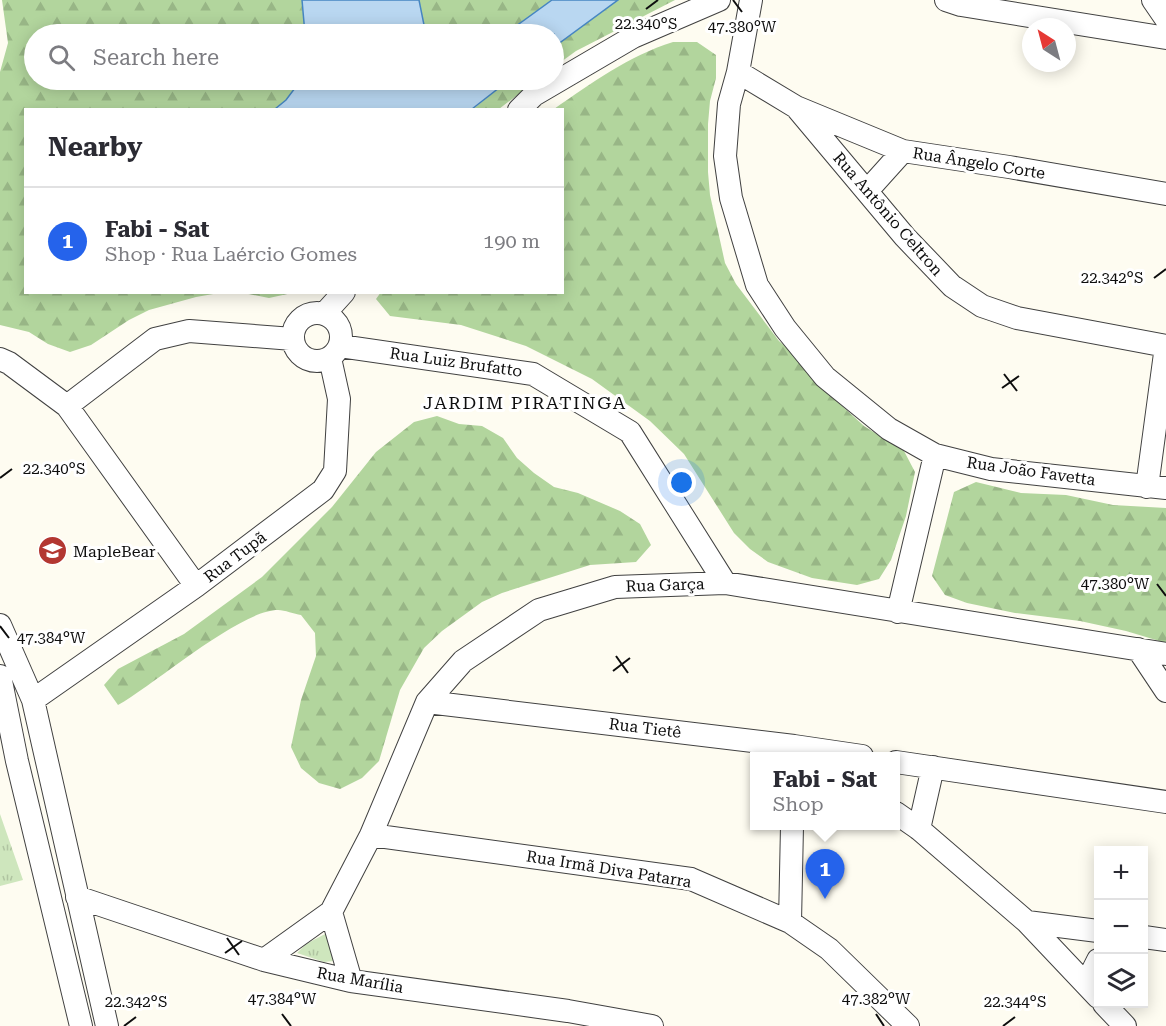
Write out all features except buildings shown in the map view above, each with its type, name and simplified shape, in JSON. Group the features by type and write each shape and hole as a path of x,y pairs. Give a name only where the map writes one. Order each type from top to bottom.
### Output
{"street":[{"path":"564,77 633,37 719,0"},
{"name":"Rua João Favetta","path":"751,0 738,72 729,104 725,156 731,198 756,285 785,328 825,376 889,429 935,455 991,469 1157,487"},
{"path":"946,0 961,5 1166,38"},
{"path":"1153,0 1166,19"},
{"name":"Rua Ângelo Corte","path":"738,72 796,107 903,151 1166,194"},
{"path":"521,108 543,90"},
{"name":"Rua Antônio Celtron","path":"796,107 905,237 952,286 982,306 1017,318 1166,346"},
{"path":"867,192 903,151"},
{"path":"325,314 342,294"},
{"path":"317,312 325,314 332,317 341,330 335,352 322,361 306,359 299,354 293,339 293,331 302,318 317,312"},
{"path":"67,406 155,339 189,331 293,339"},
{"path":"1157,487 1166,346"},
{"name":"Rua Luiz Brufatto","path":"335,352 533,374 630,432 725,583"},
{"name":"Rua Tupã","path":"33,700 196,586 323,490 335,471 339,399 335,352"},
{"path":"0,359 9,363 67,406 196,586"},
{"path":"898,612 935,455"},
{"name":"Rua Garça","path":"264,960 331,912 371,836 427,702 463,661 539,610 615,587 725,583 1166,654"},
{"path":"0,625 33,700 107,1026"},
{"path":"1138,649 1166,691"},
{"path":"0,676 17,761 81,1026"},
{"name":"Rua Tietê","path":"427,702 792,752"},
{"path":"900,763 1166,802"},
{"path":"919,829 933,767"},
{"path":"900,816 919,829 1027,922 1092,990"},
{"path":"790,922 792,830"},
{"name":"Rua Irmã Diva Patarra","path":"371,836 691,879 790,922 829,950 908,1026"},
{"name":"Rua Marília","path":"77,897 264,960 351,981 572,1019 652,1026"},
{"path":"331,912 351,981"},
{"path":"1027,922 1094,930"},
{"path":"1148,938 1166,940"},
{"path":"1108,1008 1125,1026"}],"green space":[{"path":"2,0 302,0 304,24 24,24 24,90 294,90 276,108 24,108 24,294 213,294 149,310 91,345 70,352 48,344 29,332 0,325 0,72 8,43"},
{"path":"419,0 552,0 519,24 424,24"},
{"path":"618,0 675,0 576,51 564,60 564,40"},
{"path":"673,42 697,42 716,55 716,78 710,101 708,124 710,195 725,263 736,284 779,341 797,357 829,394 864,426 904,451 915,472 906,516 891,560 879,579 857,585 812,578 768,562 734,533 684,454 650,421 592,379 526,346 461,325 390,316 376,299 380,294 564,294 564,108 555,108 626,62"},
{"path":"497,90 524,90 500,108 474,108"},
{"path":"248,294 287,294 269,298"},
{"path":"437,416 459,424 482,426 503,438 517,458 554,487 578,493 620,511 640,524 651,545 636,562 590,565 502,593 482,602 442,631 424,648 400,690 379,761 362,778 340,789 319,783 301,768 291,747 301,700 316,656 315,633 301,615 278,610 262,613 242,622 118,705 104,685 118,669 184,634 262,577 332,507 376,452 414,422"},
{"path":"976,482 1021,493 1066,495 1113,505 1166,508 1166,643 1080,621 1015,613 967,603 945,595 932,576 954,492"},
{"path":"0,814 23,880 0,886"},
{"path":"325,934 329,939 335,961 324,962 297,953 306,944"}],"water":[{"path":"302,0 419,0 424,24 304,24"},
{"path":"552,0 618,0 564,40 564,24 519,24"},
{"path":"294,90 496,90 473,108 276,108"}],"place":[{"name":"MapleBear","path":"52,551"},
{"name":"Fabi - Sat","path":"825,899"}],"district":[{"name":"JARDIM PIRATINGA","path":"525,402"}]}
